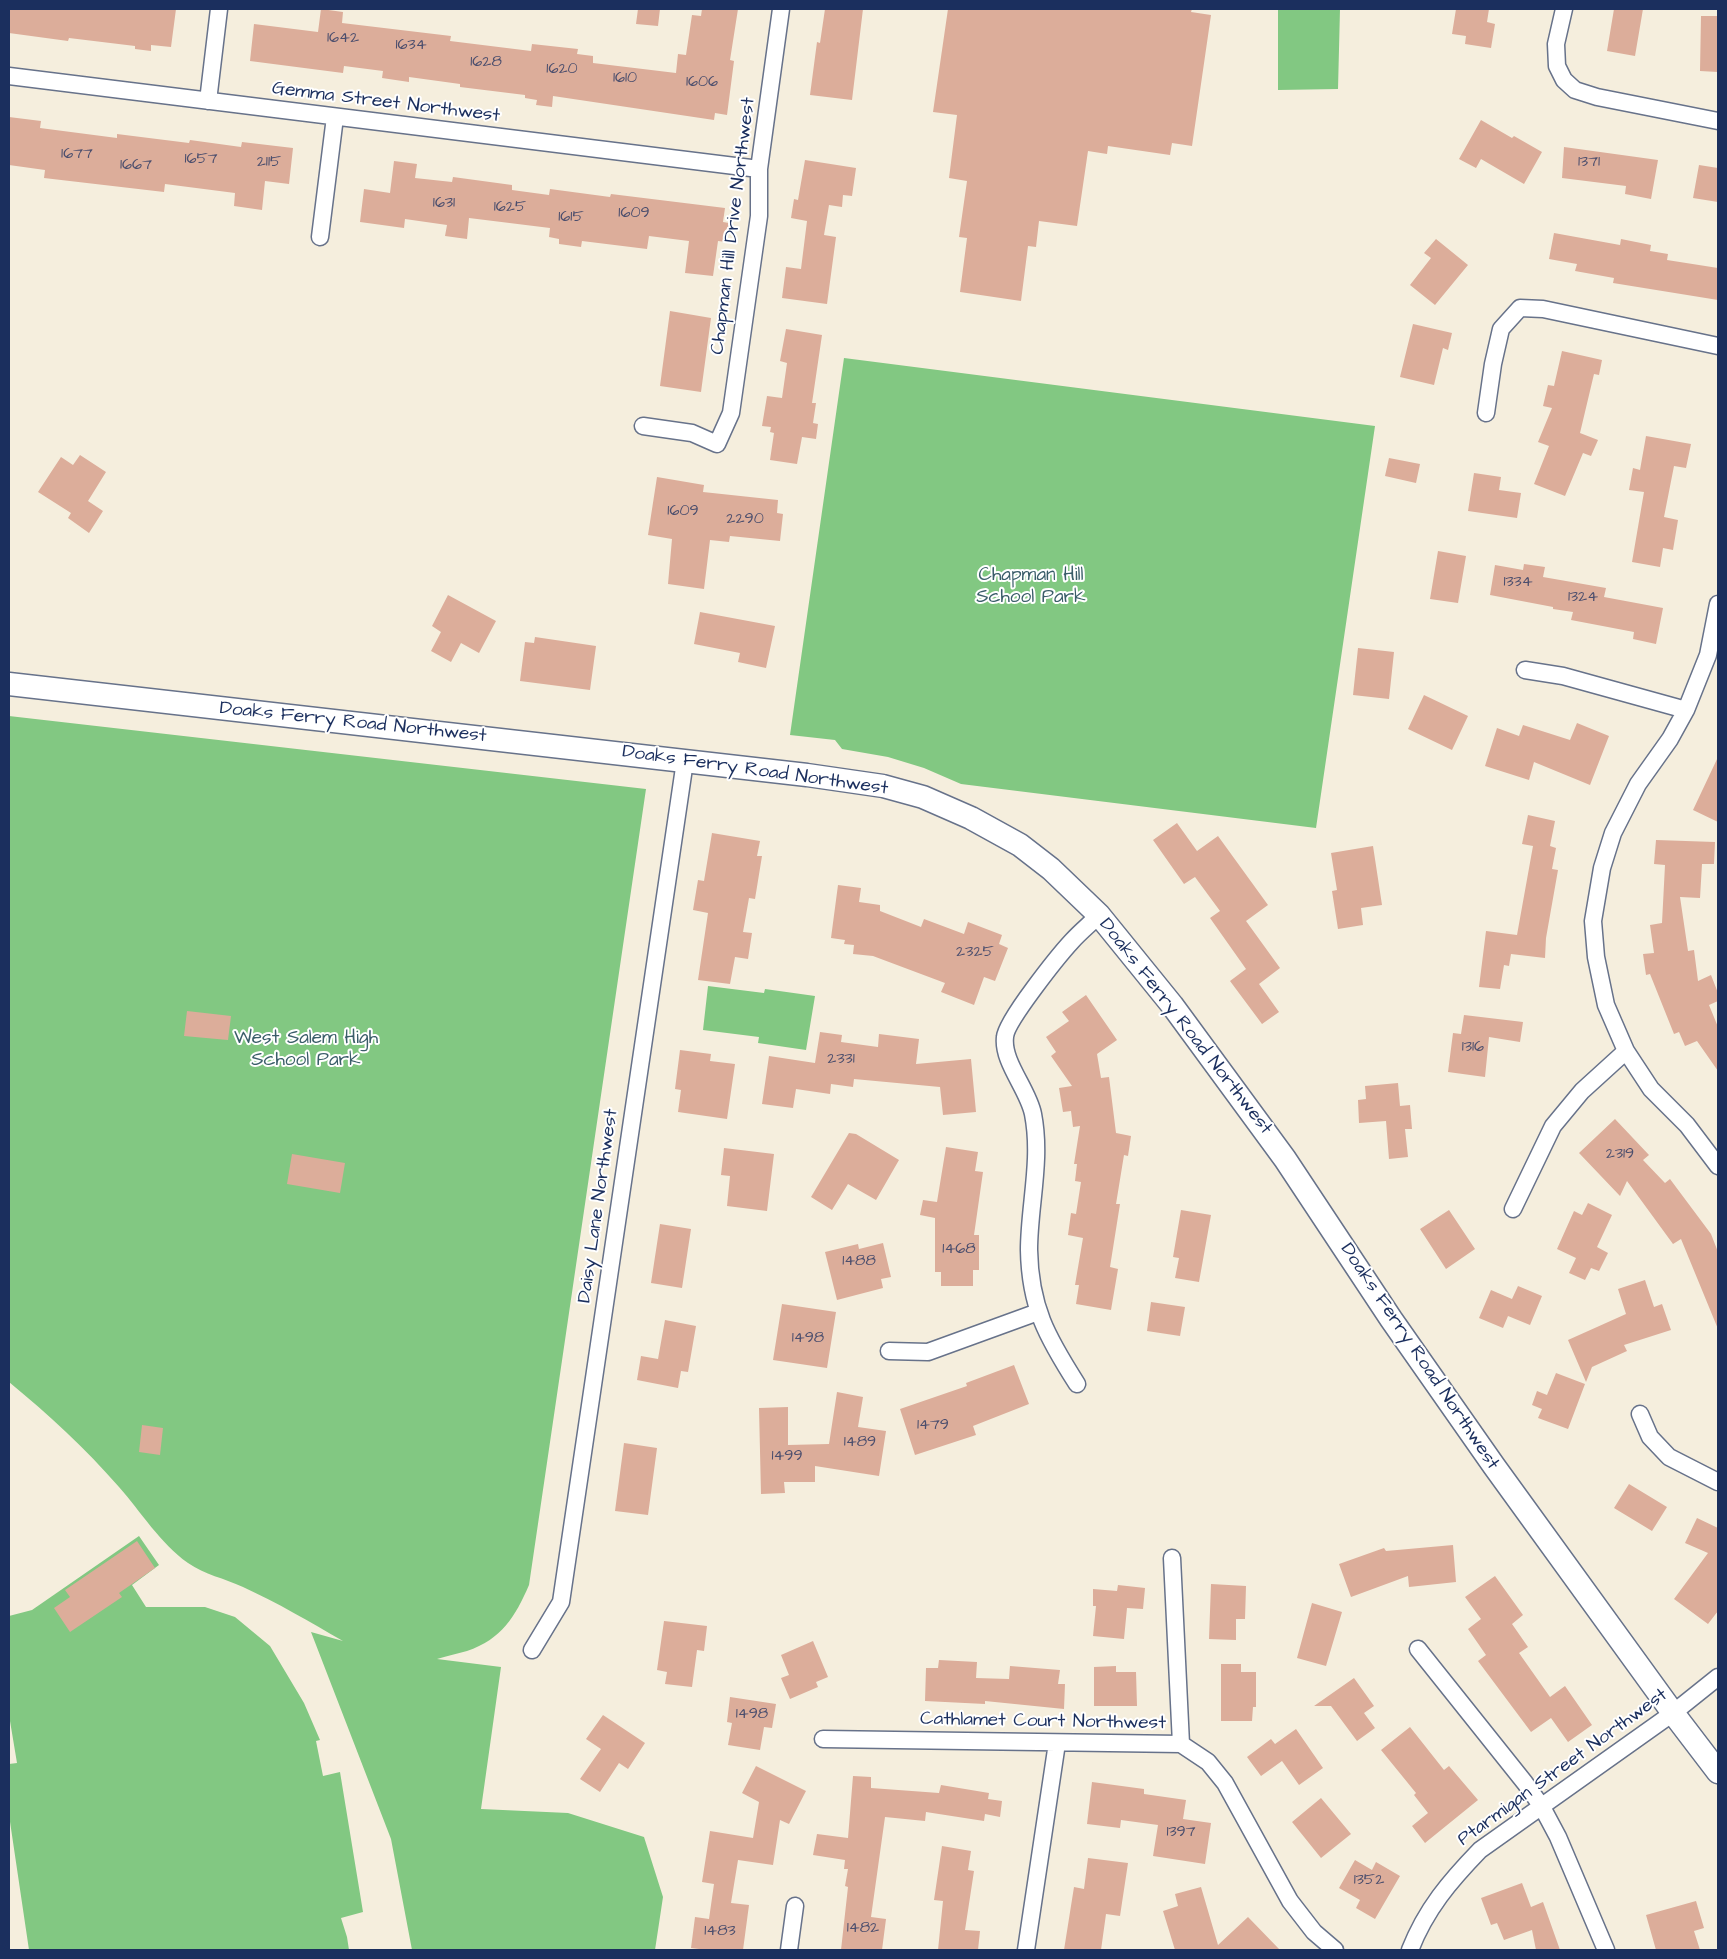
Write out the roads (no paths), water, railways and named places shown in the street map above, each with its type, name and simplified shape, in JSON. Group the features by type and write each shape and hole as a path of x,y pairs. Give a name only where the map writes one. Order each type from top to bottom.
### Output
{"main road":[{"name":"Doaks Ferry Road Northwest","path":"9,684 685,761 883,786 923,798 971,818 1020,845 1051,869 1100,915 1172,1005 1285,1159 1391,1320 1465,1426 1673,1713 1718,1772"}],"street":[{"path":"208,101 219,9"},
{"name":"Chapman Hill Drive Northwest","path":"643,426 692,433 717,444 732,412 759,216 759,169 781,9"},
{"path":"1564,9 1556,44 1557,66 1564,80 1576,90 1597,97 1718,121"},
{"name":"Gemma Street Northwest","path":"9,76 759,169"},
{"path":"320,237 335,117"},
{"path":"1486,413 1492,364 1501,329 1520,308 1543,309 1718,346"},
{"path":"1718,604 1708,655 1686,710 1670,739 1638,784 1613,833 1602,868 1593,921 1596,957 1606,1005 1626,1051 1651,1089 1687,1125 1718,1166"},
{"path":"1525,670 1563,676 1686,710"},
{"name":"Daisy Lane Northwest","path":"532,1650 561,1602 685,761"},
{"path":"1077,1384 1055,1349 1038,1312 1031,1280 1029,1249 1035,1187 1033,1114 1019,1078 1006,1054 1004,1036 1012,1017 1071,942 1100,915"},
{"path":"1513,1209 1554,1126 1582,1091 1626,1051"},
{"path":"889,1351 928,1352 1038,1312"},
{"path":"1640,1414 1650,1437 1669,1457 1718,1482"},
{"path":"1172,1558 1181,1744"},
{"path":"1418,1649 1525,1783 1542,1808 1558,1837 1606,1950"},
{"name":"Ptarmigan Street Northwest","path":"1410,1950 1416,1933 1432,1904 1453,1878 1480,1850 1542,1808 1673,1713 1718,1677"},
{"name":"Cathlamet Court Northwest","path":"823,1739 1181,1744 1208,1762 1225,1782 1290,1901 1314,1932 1335,1950"},
{"path":"1026,1950 1057,1743"},
{"path":"789,1950 795,1906"}],"park label":[{"name":"Chapman Hill School Park","path":"1031,587"},
{"name":"West Salem High School Park","path":"306,1050"}]}
